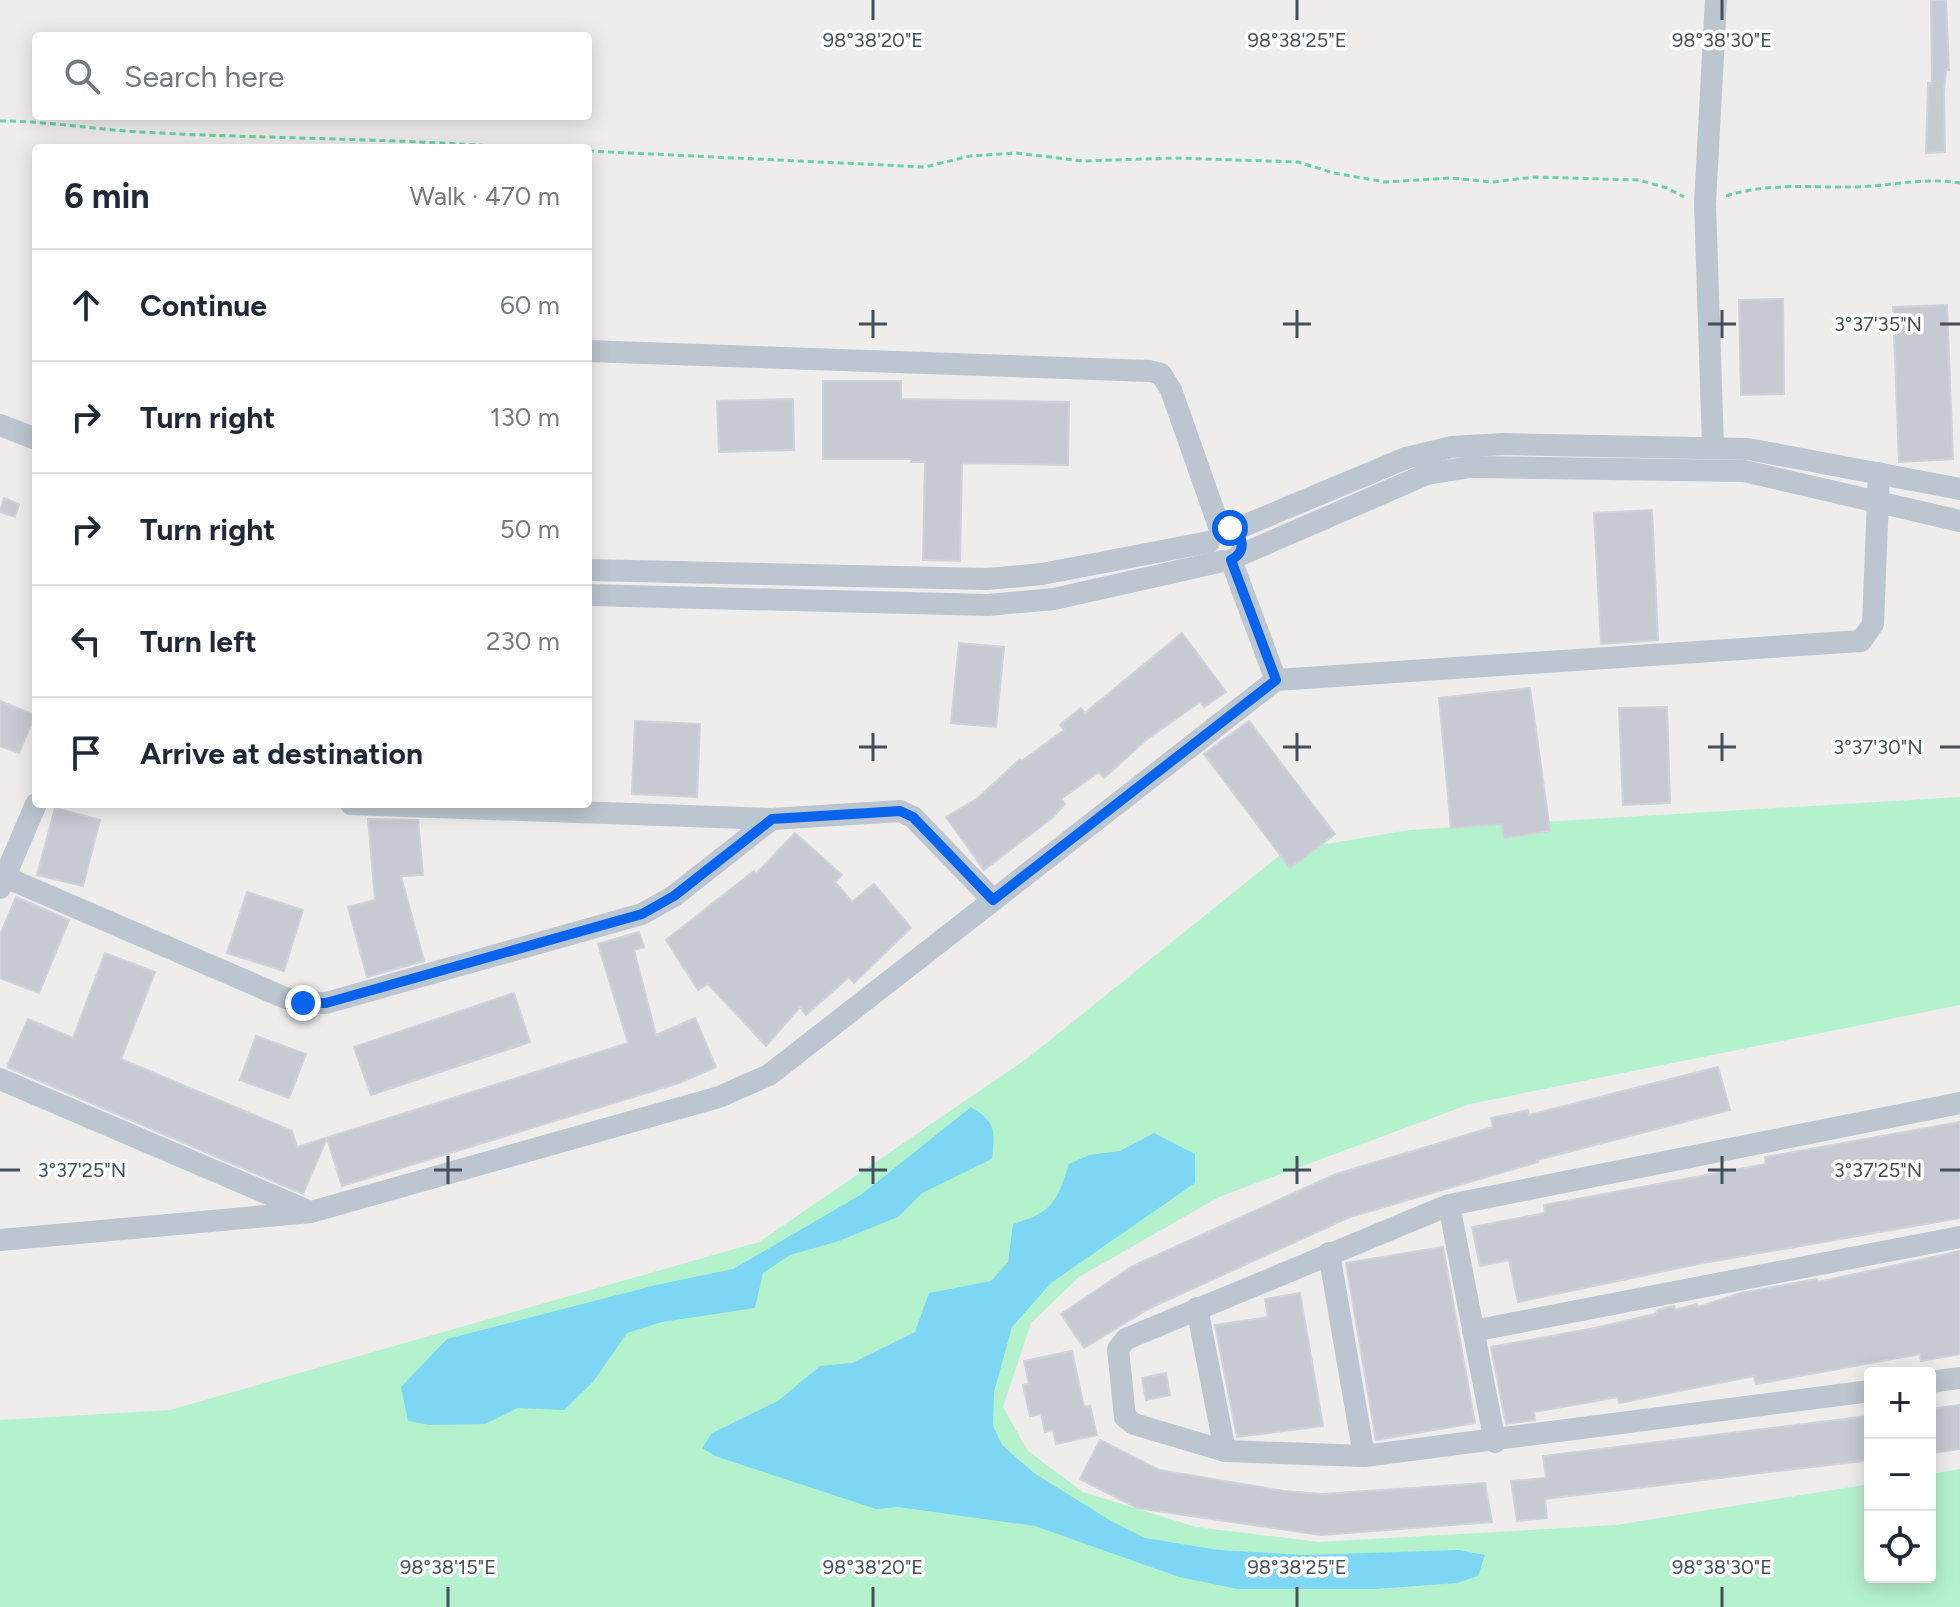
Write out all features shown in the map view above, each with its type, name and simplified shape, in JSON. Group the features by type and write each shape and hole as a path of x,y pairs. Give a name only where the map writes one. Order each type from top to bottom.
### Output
{"street":[{"path":"1713,446 1705,203 1716,0"},
{"path":"592,351 1150,371 1161,374 1171,390 1221,534 1242,545 1231,559"},
{"path":"0,425 32,437"},
{"path":"592,570 987,579 1042,574 1221,534 1406,458 1452,447 1503,444 1713,446 1960,489"},
{"path":"592,595 988,605 1054,599 1231,559 1427,474 1470,467 1744,471 1960,521"},
{"path":"0,1240 311,1212 719,1097 769,1075 1276,680 1861,641 1873,624 1879,473"},
{"path":"1221,534 1211,553 1231,559"},
{"path":"1231,559 1276,680"},
{"path":"712,598 714,573"},
{"path":"34,808 3,883 303,1003 326,1003 642,914 674,896 772,819"},
{"path":"463,808 772,819 900,811 913,817 993,900"},
{"path":"0,1079 311,1212"},
{"path":"1864,1392 1495,1442 1364,1456 1225,1451 1134,1424 1123,1411 1118,1349 1126,1339 1197,1308 1449,1205 1960,1103"},
{"path":"1449,1205 1495,1442"},
{"path":"1473,1331 1960,1237"},
{"path":"1329,1253 1364,1456"},
{"path":"1197,1308 1225,1451"},
{"path":"1936,1381 1960,1378"}],"path":[{"path":"0,121 51,121 138,132 474,144"},
{"path":"592,151 925,167 970,156 1016,153 1083,161 1175,158 1298,162 1334,173 1385,182 1450,178 1492,182 1534,177 1639,180 1705,203 1770,185 1854,187 1935,179 1960,183"}],"green space":[{"path":"1960,797 1960,1005 1470,1104 1219,1197 1079,1277 1031,1323 1003,1407 1028,1451 1083,1492 1196,1527 1319,1542 1616,1525 1864,1485 1864,1583 1936,1583 1936,1473 1960,1469 1960,1607 0,1607 0,1420 170,1410 759,1242 1029,1057 1285,851 1409,830"}],"water":[{"path":"971,1107 990,1123 994,1141 992,1159 922,1193 898,1217 839,1241 790,1255 763,1273 755,1308 662,1322 627,1333 593,1382 564,1410 518,1408 485,1424 430,1425 408,1421 401,1387 447,1339 656,1285 733,1269 862,1194"},
{"path":"1154,1133 1195,1154 1195,1183 1051,1283 1012,1327 994,1392 993,1426 1002,1445 1034,1473 1111,1521 1145,1538 1218,1550 1305,1555 1459,1550 1485,1555 1478,1576 1457,1583 1375,1589 1238,1589 1179,1577 1035,1526 898,1507 876,1509 715,1456 702,1448 712,1433 778,1401 820,1366 852,1363 915,1332 929,1293 991,1281 1008,1262 1013,1224 1037,1215 1051,1204 1069,1164 1089,1155 1120,1151"}],"building":[{"path":"1931,0 1946,0 1949,70 1946,70 1944,92 1945,152 1926,153 1928,83 1932,83"},
{"path":"1783,299 1784,394 1741,395 1739,300"},
{"path":"1947,305 1953,459 1899,462 1893,307"},
{"path":"823,381 901,381 901,399 1069,402 1068,465 962,463 960,561 923,560 925,462 911,462 911,459 823,459"},
{"path":"793,399 794,450 719,452 717,401"},
{"path":"4,498 19,504 15,517 0,512"},
{"path":"1652,510 1658,640 1601,644 1594,513"},
{"path":"1182,633 1226,692 1204,707 1200,702 1146,740 1104,778 1099,772 1061,799 1065,804 1052,818 984,870 946,817 978,798 1020,759 1022,761 1064,730 1060,725 1081,708 1085,713"},
{"path":"959,643 1004,647 996,727 951,723"},
{"path":"1530,688 1550,831 1504,838 1502,824 1451,828 1439,698"},
{"path":"0,701 32,714 32,722 19,753 0,746"},
{"path":"1667,707 1670,803 1623,805 1619,708"},
{"path":"635,721 700,724 697,797 632,794"},
{"path":"1249,721 1335,834 1290,868 1204,754"},
{"path":"55,808 100,820 83,886 37,875"},
{"path":"368,819 418,820 423,875 401,876 424,961 367,977 348,907 375,900"},
{"path":"795,833 842,875 835,882 852,902 874,884 911,928 854,983 849,977 806,1015 800,1007 766,1046 708,984 698,990 666,940 754,871 756,874"},
{"path":"247,892 303,910 284,971 227,953"},
{"path":"16,897 69,920 39,993 0,978 0,935"},
{"path":"639,932 644,947 634,950 656,1035 695,1018 716,1067 679,1083 342,1186 327,1138 303,1194 7,1067 28,1019 73,1038 105,953 155,972 121,1059 292,1131 297,1147 628,1043 598,944"},
{"path":"514,993 530,1042 371,1095 354,1047"},
{"path":"256,1036 306,1054 289,1098 240,1080"},
{"path":"1718,1067 1730,1110 1537,1160 1350,1217 1150,1308 1084,1348 1061,1314 1131,1267 1336,1174 1493,1127 1491,1118 1528,1110 1529,1115"},
{"path":"1960,1122 1960,1218 1703,1263 1518,1302 1509,1260 1480,1266 1472,1227 1545,1213 1544,1205 1766,1164 1765,1157"},
{"path":"1443,1247 1475,1423 1376,1440 1346,1263"},
{"path":"1960,1251 1960,1354 1921,1361 1920,1354 1756,1384 1754,1376 1619,1403 1618,1397 1534,1412 1535,1420 1506,1424 1491,1347 1595,1328 1655,1314 1658,1310 1674,1306 1675,1310 1697,1304 1698,1307 1741,1293 1817,1279 1818,1282"},
{"path":"1300,1293 1323,1426 1237,1437 1215,1325 1268,1317 1265,1299"},
{"path":"1072,1351 1084,1407 1090,1406 1097,1435 1056,1444 1053,1430 1045,1432 1041,1414 1030,1416 1023,1385 1029,1384 1024,1361"},
{"path":"1166,1373 1170,1395 1146,1400 1142,1378"},
{"path":"1960,1405 1960,1449 1936,1452 1936,1408"},
{"path":"1864,1417 1864,1461 1545,1499 1547,1518 1517,1521 1511,1481 1546,1478 1543,1456"},
{"path":"1100,1440 1159,1470 1284,1491 1322,1494 1485,1483 1492,1522 1321,1535 1137,1508 1080,1479"}],"route":[{"path":"303,1003 326,1003 642,914 674,896 772,819 900,811 913,817 993,900 1276,680 1231,560 1238,556 1242,545 1239,534 1230,528"}]}
